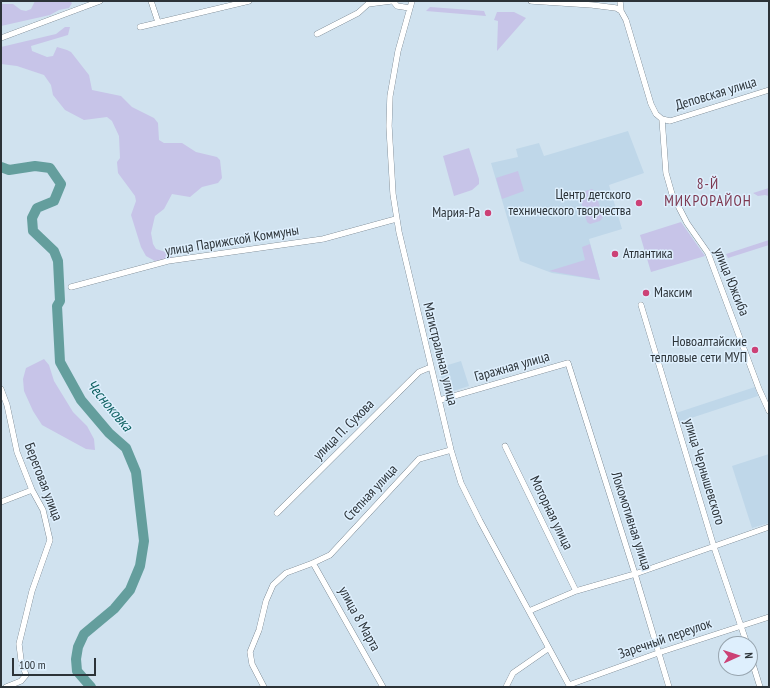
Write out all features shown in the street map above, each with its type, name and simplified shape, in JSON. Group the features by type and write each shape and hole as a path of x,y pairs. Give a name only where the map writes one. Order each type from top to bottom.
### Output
{"street":[{"path":"1,38 100,1"},
{"path":"150,1 158,22"},
{"path":"140,27 249,1"},
{"path":"317,34 358,12 367,3 392,1 397,6 410,8"},
{"name":"Магистральная улица","path":"412,1 398,51 390,96 389,126 396,219 456,468 469,500 570,686"},
{"path":"531,1 570,2 606,6 621,11"},
{"path":"620,1 621,11 626,20 651,104 656,114 662,119"},
{"name":"Деповская улица","path":"662,119 670,121 769,90"},
{"name":"улица Южсиба","path":"662,119 665,167 672,194 687,223 708,253 769,411"},
{"name":"улица Парижской Коммуны","path":"71,287 168,261 323,239 396,219"},
{"name":"улица Чернышевского","path":"641,305 714,547 744,636"},
{"name":"Гаражная улица","path":"440,400 568,363"},
{"name":"Локомотивная улица","path":"568,363 669,687"},
{"name":"улица П. Сухова","path":"277,513 419,372 431,367"},
{"name":"Береговая улица","path":"1,388 7,405 17,452 32,490 43,510 50,540 32,591 19,644 21,660 26,675 21,681 6,687"},
{"name":"Моторная улица","path":"505,446 576,591"},
{"name":"Степная улица","path":"264,687 252,664 250,652 273,584 286,573 313,564 330,555 419,459 451,450"},
{"path":"1,502 32,490"},
{"path":"529,611 576,591 635,574 769,527"},
{"name":"улица 8 Марта","path":"313,564 383,687"},
{"name":"Заречный переулок","path":"570,686 658,653 769,617"},
{"path":"506,687 513,673 549,648"},
{"path":"757,676 760,687"}],"shaded area":[{"path":"35,1 70,1 72,3 69,8 59,10 50,15 1,26 1,4 13,4 21,10 26,11 31,9"},
{"path":"430,7 484,11 486,16 426,11"},
{"path":"497,12 514,12 526,18 497,51 498,21 494,20"},
{"path":"65,27 70,27 68,35 31,46 32,51 47,57 53,56 57,47 71,52 89,75 92,90 121,96 132,107 154,118 158,123 159,140 164,143 182,143 196,152 217,157 220,160 222,178 218,183 202,187 190,197 172,194 164,209 155,216 151,233 153,244 156,249 172,254 171,259 155,261 146,256 141,247 131,215 136,201 135,196 118,173 117,162 120,158 119,136 112,121 107,117 84,120 65,110 53,95 51,85 44,75 17,66 1,64 1,47 56,34"},
{"path":"628,131 644,173 609,185 622,229 589,239 600,280 552,273 520,261 491,163 518,157 516,149 539,143 544,156"},
{"path":"469,148 479,179 479,184 472,190 454,196 443,156"},
{"path":"518,171 524,191 502,199 496,178"},
{"path":"769,188 769,196 758,196 753,193"},
{"path":"592,189 595,191 603,217 600,221 590,224 587,222 579,195 580,193"},
{"path":"681,222 705,256 651,272 640,235"},
{"path":"769,240 769,245 728,258 726,254"},
{"path":"590,244 600,280 549,271 585,260 582,247"},
{"path":"44,359 49,365 54,381 73,412 87,426 94,439 95,450 86,449 42,425 33,411 24,391 23,379 26,368"},
{"path":"461,361 469,386 447,393 438,368"},
{"path":"755,387 758,396 679,422 676,413"},
{"path":"769,454 769,523 752,528 732,466"}],"waterway":[{"name":"Чесноковка","path":"1,167 9,170 35,166 50,168 61,184 54,201 37,208 32,218 33,231 54,251 58,261 60,301 57,306 60,362 81,400 109,433 126,448 136,472 144,541 140,566 130,590 114,609 84,634 78,647 76,659 77,671 91,687"}],"place":[{"name":"Центр детского технического творчества","path":"639,203"},
{"name":"Мария-Ра","path":"488,213"},
{"name":"Атлантика","path":"615,254"},
{"name":"Максим","path":"646,293"},
{"name":"Новоалтайские тепловые сети МУП","path":"755,350"}],"district":[{"name":"8-Й МИКРОРАЙОН","path":"708,194"}]}
